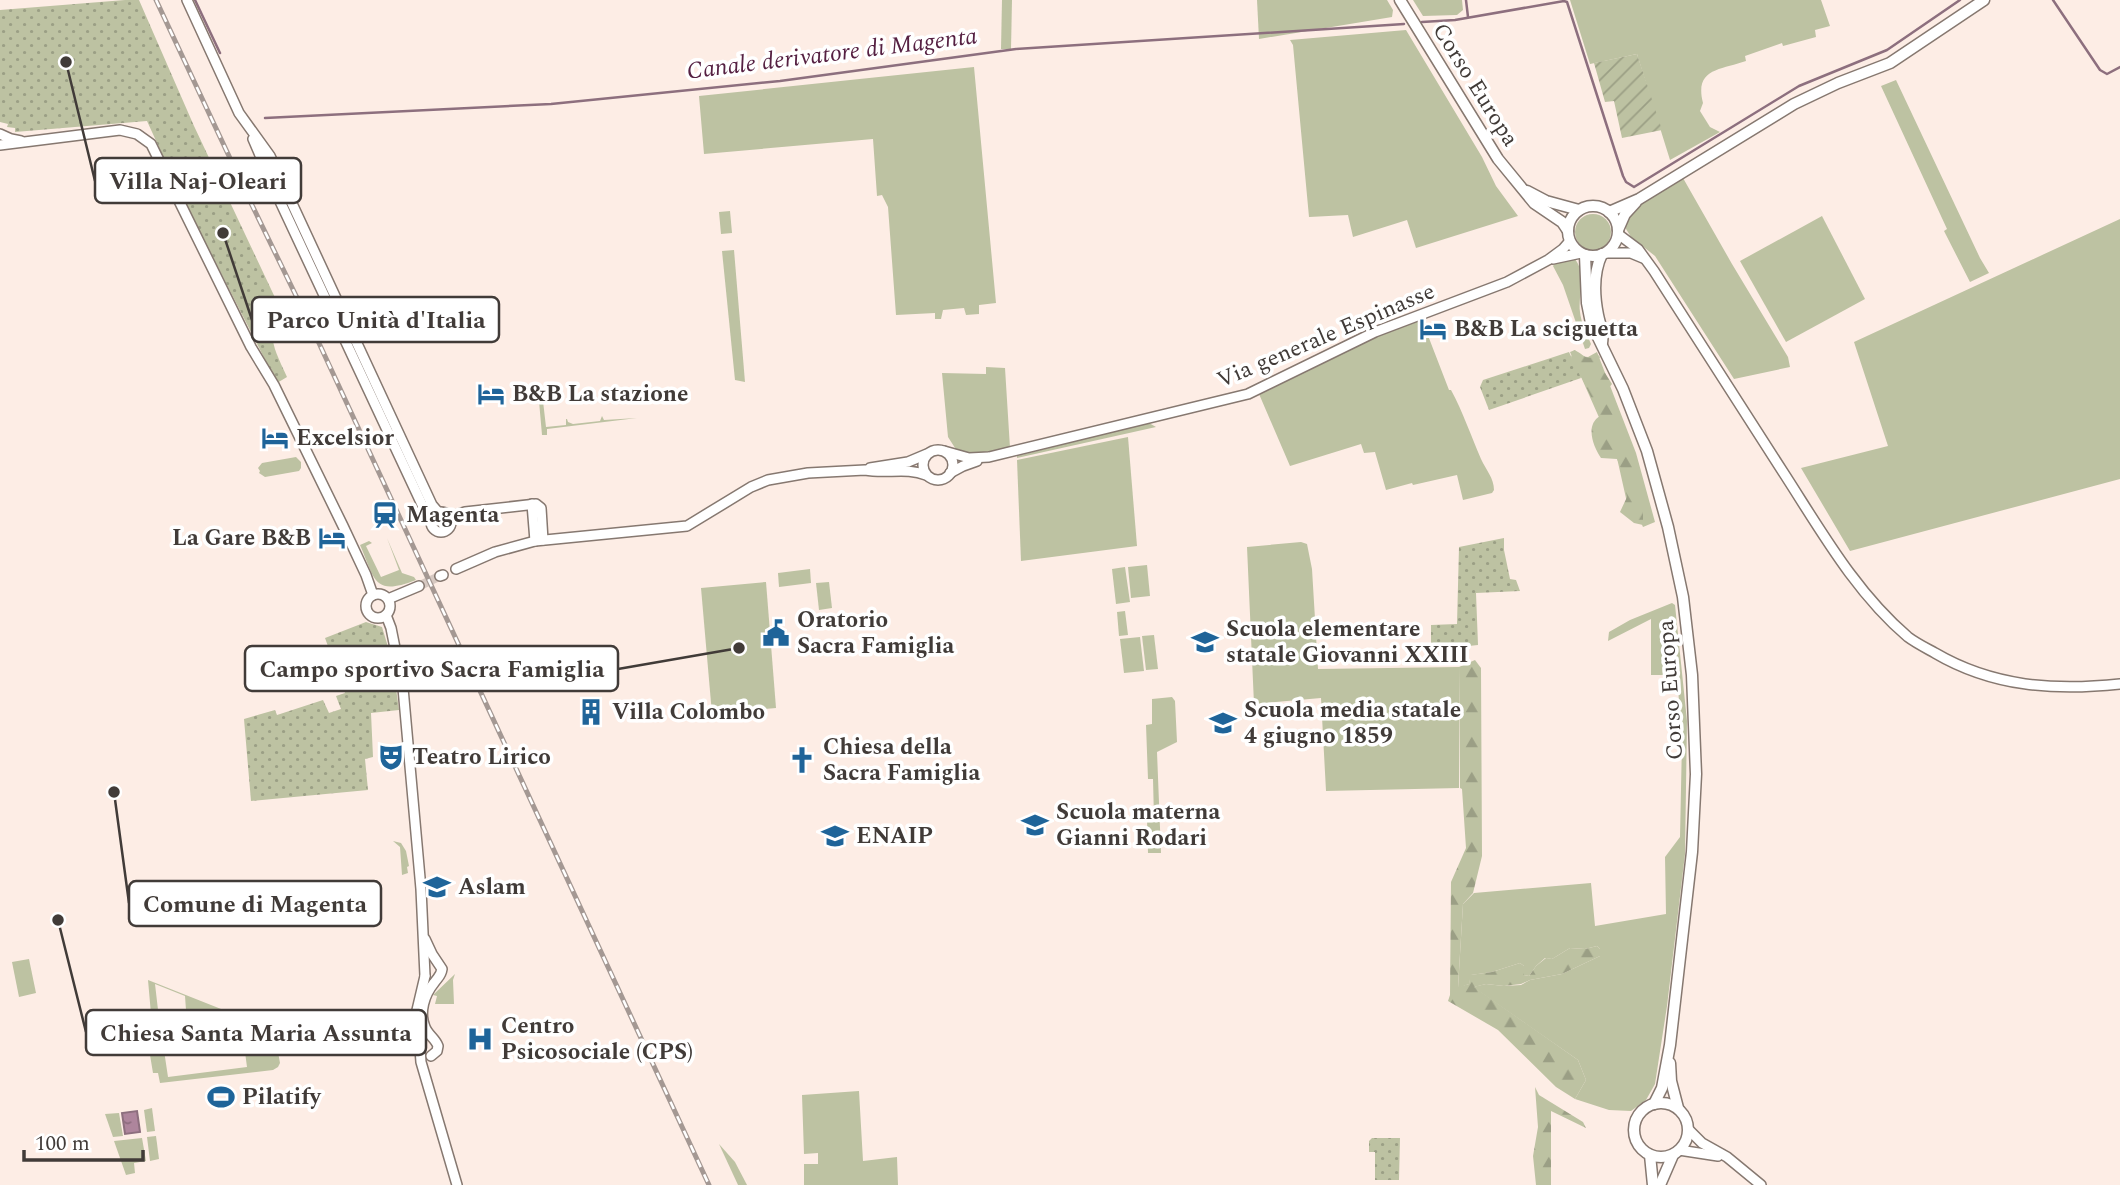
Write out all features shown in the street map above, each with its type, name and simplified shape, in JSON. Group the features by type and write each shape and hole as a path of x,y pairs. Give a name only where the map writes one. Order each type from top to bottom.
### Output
{"main road":[{"name":"Corso Europa","path":"1400,0 1498,159 1534,203 1562,222 1569,236"},
{"path":"1609,212 1639,199 1794,104 1890,63 1984,0"},
{"name":"Corso Europa","path":"1520,188 1546,201 1579,210"},
{"path":"1618,232 1617,223 1609,212 1593,206 1579,210 1569,223 1569,236 1583,254 1594,256 1603,253 1611,248 1618,232 1625,214 1639,199"},
{"name":"Corso Europa","path":"1602,343 1604,336 1598,316 1595,271 1603,253"},
{"name":"Corso Europa","path":"1583,254 1591,323 1623,389 1647,452 1668,527 1683,597 1692,674 1696,774 1692,852 1670,1045 1662,1088 1654,1104"},
{"name":"Corso Europa","path":"1670,1045 1671,1081 1678,1108"},
{"path":"1660,1185 1687,1138 1688,1129 1683,1114 1671,1104 1654,1104 1640,1113 1634,1129 1638,1144 1650,1155 1658,1157 1676,1153"},
{"path":"1650,1155 1653,1185"}],"street":[{"path":"187,0 425,511 435,514 445,512 450,517"},
{"path":"26,142 0,134 0,144 26,142 120,130 137,134 151,144 349,538 373,594"},
{"path":"1618,232 1638,249 1654,271 1836,554 1875,605 1910,638 1947,660 1983,676 2016,684 2053,688 2120,684"},
{"name":"Via generale Espinasse","path":"456,569 495,552 539,541 687,526 751,487 768,480 808,473 865,470 908,471 939,480 963,466 989,457 1248,394 1376,332 1497,286 1548,260 1563,249 1569,236"},
{"path":"1603,253 1631,253 1645,258"},
{"name":"Via generale Espinasse","path":"1548,260 1583,254"},
{"name":"Via generale Espinasse","path":"865,470 908,462 936,450 969,458 989,457"},
{"path":"944,451 953,464 950,473"},
{"path":"926,475 923,461 928,453"},
{"path":"450,517 465,512 536,504 541,508 539,541"},
{"path":"435,514 431,526 440,532 449,527 450,517"},
{"path":"388,600 419,586"},
{"path":"373,594 381,594 388,600 390,607 386,615 377,618 367,611 366,601 373,594"},
{"path":"386,615 403,688 423,930 424,973 430,980 436,979"},
{"path":"423,930 428,948 441,966 442,973 424,1001 422,1013 425,1027 438,1046 437,1051 430,1056 427,1076"},
{"path":"436,961 427,963 424,973 417,1010 421,1041 419,1046 421,1062 457,1185"},
{"path":"421,1041 425,1037 431,1037"},
{"path":"420,1051 430,1056"},
{"path":"1688,1129 1702,1143 1727,1157 1761,1185"},
{"path":"1676,1153 1727,1157"}],"green space":[{"path":"139,0 194,126 279,306 273,327 273,342 287,377 277,383 178,189 147,121 15,132 15,128 0,122 0,10"},
{"path":"1002,0 1012,0 1011,49 1001,49"},
{"path":"1257,0 1387,0 1393,10 1392,17 1259,39"},
{"path":"1413,0 1462,0 1463,10 1457,15 1423,16"},
{"path":"1570,0 1821,0 1830,26 1815,30 1816,37 1783,46 1782,43 1745,56 1746,61 1719,69 1706,77 1702,83 1703,103 1700,111 1710,127 1720,132 1670,160 1637,54 1590,64"},
{"path":"1406,30 1482,157 1496,186 1518,216 1416,248 1407,220 1353,237 1348,215 1309,217 1293,45 1290,40"},
{"path":"1637,54 1662,130 1622,138 1614,101 1605,102 1594,63"},
{"path":"974,67 996,303 979,305 979,314 966,315 964,308 943,310 941,319 935,319 935,313 896,315 888,207 882,195 877,196 873,139 704,154 699,96"},
{"path":"1896,80 1989,273 1970,282 1944,231 1947,229 1881,86"},
{"path":"1683,178 1788,357 1790,367 1734,379 1655,256 1631,237 1626,229 1625,224 1634,207"},
{"path":"730,211 732,233 721,234 719,212"},
{"path":"1593,214 1606,219 1611,232 1606,245 1593,250 1580,245 1575,232 1580,219"},
{"path":"1822,216 1865,299 1786,342 1740,261"},
{"path":"2120,219 2120,479 1850,551 1801,468 1888,446 1854,342"},
{"path":"734,250 745,382 735,380 722,251"},
{"path":"1574,258 1581,277 1581,316 1591,344 1585,349 1563,285 1553,266 1556,262"},
{"path":"1422,320 1449,390 1491,478 1494,486 1492,493 1463,500 1457,475 1386,490 1375,452 1364,453 1361,444 1290,466 1259,394 1384,333"},
{"path":"1574,350 1587,358 1598,355 1597,375 1600,371 1605,373 1612,384 1608,389 1603,389 1603,394 1623,448 1633,463 1632,480 1638,487 1636,493 1643,500 1643,525 1634,523 1620,512 1627,497 1622,471 1617,459 1601,458 1595,448 1592,430 1595,420 1600,416 1582,378 1575,374 1571,357"},
{"path":"1575,350 1580,356 1588,357 1597,352 1636,453 1655,522 1643,527 1638,516 1630,516 1617,458 1570,352"},
{"path":"1569,352 1581,378 1489,410 1480,387 1483,380"},
{"path":"986,367 1005,368 1010,448 977,456 957,451 948,437 942,373 986,374"},
{"path":"539,401 543,401 546,427 566,425 566,419 573,424 600,421 602,416 604,420 637,418 547,429 547,435 542,435"},
{"path":"1149,423 1156,427 1017,458 1017,456"},
{"path":"1128,437 1137,546 1021,561 1017,460"},
{"path":"296,457 301,462 299,471 265,477 259,473 258,468 262,463"},
{"path":"387,538 402,573 416,580 391,586 378,582 373,575 360,545 369,541 372,543 366,546 381,577 399,570"},
{"path":"1504,538 1510,579 1516,580 1520,591 1476,593 1478,645 1431,650 1431,625 1457,624 1459,547"},
{"path":"1301,542 1307,544 1312,569 1318,669 1459,667 1459,788 1326,791 1321,698 1254,704 1247,547"},
{"path":"1147,565 1150,596 1131,598 1128,567"},
{"path":"1125,567 1130,602 1116,604 1112,569"},
{"path":"810,569 811,583 779,587 778,573"},
{"path":"766,582 776,708 712,714 701,588"},
{"path":"829,582 832,608 819,610 816,583"},
{"path":"1672,603 1675,605 1687,721 1685,854 1667,1006 1655,1084 1646,1100 1631,1111 1609,1110 1575,1099 1586,1080 1578,1060 1473,987 1486,984 1521,985 1530,980 1562,974 1600,956 1600,949 1597,946 1585,949 1570,948 1552,959 1545,958 1529,976 1524,975 1524,966 1520,963 1471,975 1469,984 1458,988 1463,904 1474,893 1591,883 1595,926 1666,914 1665,857 1680,837 1682,741 1677,675 1651,675 1651,619 1608,641 1609,632 1630,620"},
{"path":"1125,611 1128,635 1119,636 1117,612"},
{"path":"366,622 382,627 392,660 399,710 371,713 373,757 365,759 368,790 251,801 244,719 275,710 277,715 323,700 329,713 341,709 336,696 345,693 325,638"},
{"path":"1154,635 1158,669 1146,670 1142,636"},
{"path":"1140,637 1144,671 1124,673 1120,639"},
{"path":"1475,660 1481,668 1482,856 1473,893 1463,904 1458,987 1469,984 1470,975 1492,972 1520,963 1524,966 1524,975 1529,976 1546,958 1552,959 1570,948 1585,949 1597,946 1600,956 1562,974 1521,984 1486,984 1474,987 1578,1060 1586,1080 1575,1099 1556,1087 1498,1030 1448,1001 1451,882 1466,848 1460,788 1459,667"},
{"path":"1172,697 1175,701 1177,742 1157,752 1161,853 1148,853 1147,819 1154,819 1153,779 1148,779 1146,725 1152,724 1152,699"},
{"path":"393,841 401,843 406,851 408,873 402,875 400,847"},
{"path":"29,959 36,993 19,997 12,962"},
{"path":"455,974 454,1004 435,1004 437,996 433,995"},
{"path":"148,980 274,1030 280,1063 273,1070 160,1083 158,1073 153,1073 150,1055","holes":["155,984 185,996 187,1024 180,1025 181,1028 187,1028 188,1032 173,1034 172,1029 179,1028 179,1025 160,1027","242,1028 244,1040 260,1033 268,1039 262,1055 245,1052 247,1067 168,1077 162,1037"]},
{"path":"1535,1087 1539,1095 1583,1122 1586,1128 1551,1111 1551,1185 1536,1185 1533,1156 1538,1127"},
{"path":"859,1091 863,1161 897,1157 898,1185 804,1185 804,1164 818,1164 818,1153 804,1154 802,1095"},
{"path":"152,1108 155,1131 147,1132 144,1110"},
{"path":"119,1113 123,1136 113,1137 105,1114"},
{"path":"156,1136 159,1159 150,1161 147,1137"},
{"path":"142,1138 146,1161 134,1163 135,1173 126,1175 114,1141"},
{"path":"1372,1138 1400,1138 1399,1180 1375,1180 1375,1152 1369,1152 1369,1141"},
{"path":"719,1144 735,1162 747,1185 738,1185"}],"water":[{"path":"137,1111 140,1132 125,1134 122,1113"}],"waterway":[{"name":"Canale derivatore di Magenta","path":"195,0 220,53"},
{"path":"1466,0 1468,17"},
{"name":"Canale derivatore di Magenta","path":"1422,22 1455,20 1567,2 1623,176 1626,182 1634,187 1799,86 1887,50 1960,0"},
{"name":"Canale derivatore di Magenta","path":"2053,0 2100,70 2107,74 2120,67"},
{"name":"Canale derivatore di Magenta","path":"265,118 551,104 780,81 1016,49 1404,24"}],"tunnel":[{"path":"419,586 440,576"}],"railway":[{"path":"156,0 318,341 709,1185"}],"place":[{"name":"Villa Naj-Oleari","path":"66,62"},
{"name":"Parco Unità d'Italia","path":"223,233"},
{"name":"B&B La sciguetta","path":"1433,329"},
{"name":"B&B La stazione","path":"491,394"},
{"name":"Excelsior","path":"275,438"},
{"name":"Magenta","path":"385,515"},
{"name":"La Gare B&B","path":"332,538"},
{"name":"Oratorio Sacra Famiglia","path":"776,633"},
{"name":"Scuola elementare statale Giovanni XXIII","path":"1205,642"},
{"name":"Campo sportivo Sacra Famiglia","path":"739,648"},
{"name":"Villa Colombo","path":"591,712"},
{"name":"Scuola media statale 4 giugno 1859","path":"1223,723"},
{"name":"Teatro Lirico","path":"391,757"},
{"name":"Chiesa della Sacra Famiglia","path":"802,760"},
{"name":"Comune di Magenta","path":"114,792"},
{"name":"Scuola materna Gianni Rodari","path":"1035,825"},
{"name":"ENAIP","path":"835,836"},
{"name":"Aslam","path":"437,887"},
{"name":"Chiesa Santa Maria Assunta","path":"58,920"},
{"name":"Centro Psicosociale (CPS)","path":"480,1039"},
{"name":"Pilatify","path":"221,1097"}]}
